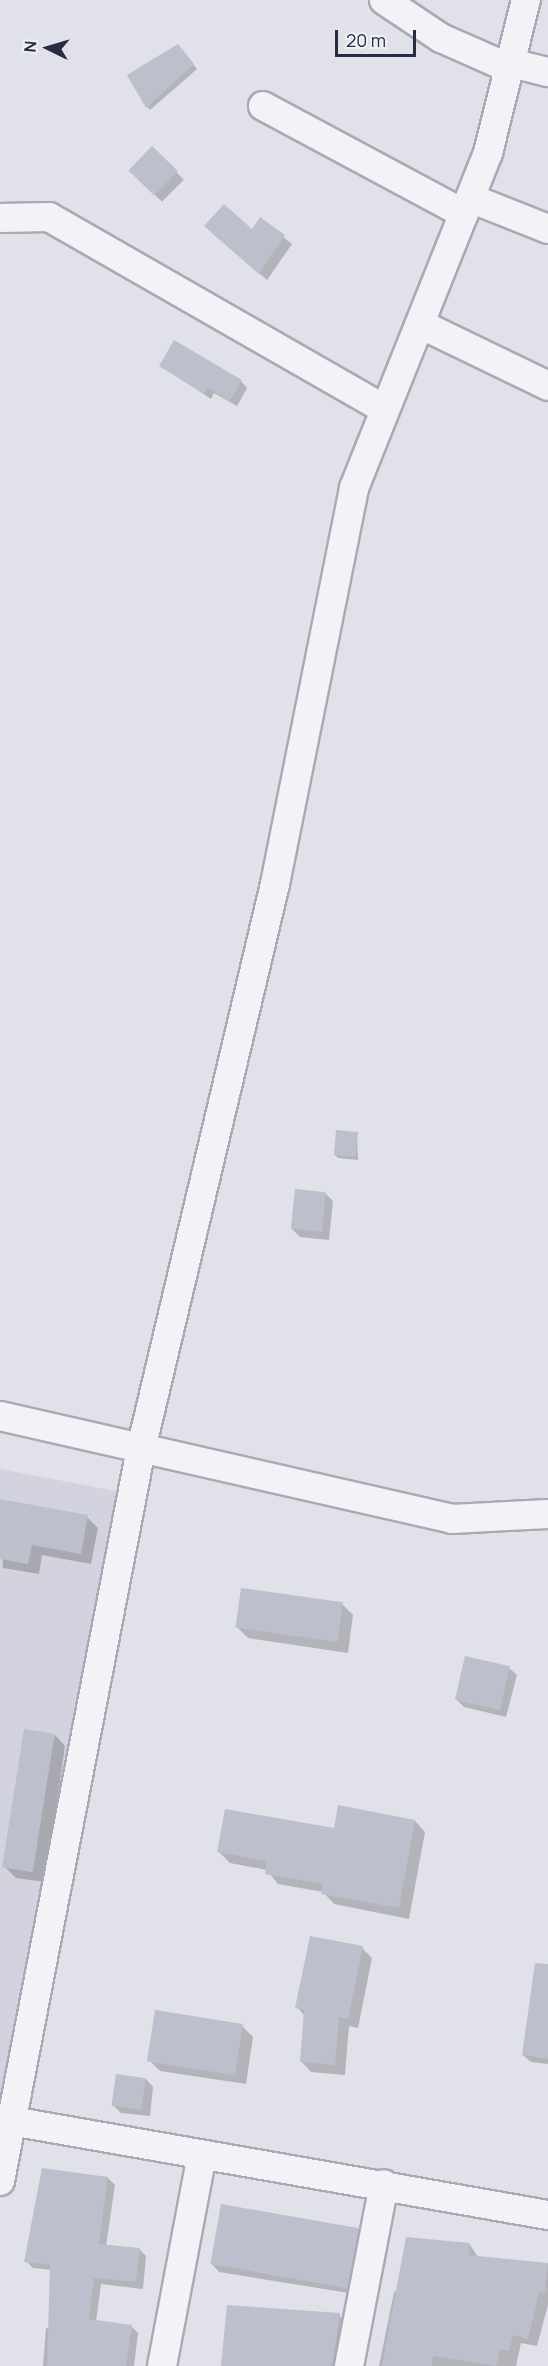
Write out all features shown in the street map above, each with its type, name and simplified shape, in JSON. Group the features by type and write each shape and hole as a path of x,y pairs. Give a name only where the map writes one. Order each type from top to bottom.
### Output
{"street":[{"path":"384,0 441,38 510,66 548,72"},
{"path":"0,2181 5,2121 141,1449 276,884 354,488 384,408 467,206 510,66 526,0"},
{"path":"263,106 467,206 548,229"},
{"path":"0,218 49,217 384,408"},
{"path":"420,324 548,386"},
{"path":"0,1416 452,1519 548,1514"},
{"path":"5,2121 384,2184 548,2215"},
{"path":"162,2366 202,2155"},
{"path":"349,2366 384,2184"}],"shaded area":[{"path":"0,1469 126,1493 0,2110"}],"building":[{"path":"178,44 194,64 146,108 127,75"},
{"path":"152,146 178,171 154,195 128,170"},
{"path":"224,204 252,229 260,217 285,235 259,274 204,226"},
{"path":"174,340 242,380 230,401 208,388 204,394 159,366"},
{"path":"336,1130 358,1132 356,1157 334,1155"},
{"path":"295,1189 326,1192 322,1232 291,1229"},
{"path":"0,1499 88,1515 81,1554 32,1545 28,1564 0,1559"},
{"path":"241,1588 343,1602 337,1642 235,1628"},
{"path":"465,1656 510,1666 500,1710 455,1700"},
{"path":"24,1729 55,1734 33,1872 2,1867"},
{"path":"338,1805 415,1820 399,1908 321,1894 323,1884 265,1874 267,1861 217,1852 225,1809 334,1828"},
{"path":"310,1936 363,1946 348,2019 339,2017 335,2065 300,2062 304,2010 295,2008"},
{"path":"535,1963 548,1964 548,2059 522,2055"},
{"path":"155,2010 243,2024 235,2075 147,2061"},
{"path":"116,2074 146,2078 141,2110 112,2106"},
{"path":"42,2168 108,2177 99,2244 140,2248 136,2282 94,2278 89,2319 132,2325 126,2366 47,2366 50,2265 24,2262"},
{"path":"221,2204 359,2228 348,2288 210,2264"},
{"path":"406,2237 470,2243 469,2255 548,2263 545,2293 539,2292 528,2339 513,2335 509,2351 500,2349 496,2366 433,2356 432,2366 382,2366"},
{"path":"227,2305 340,2313 332,2366 221,2366"}]}
